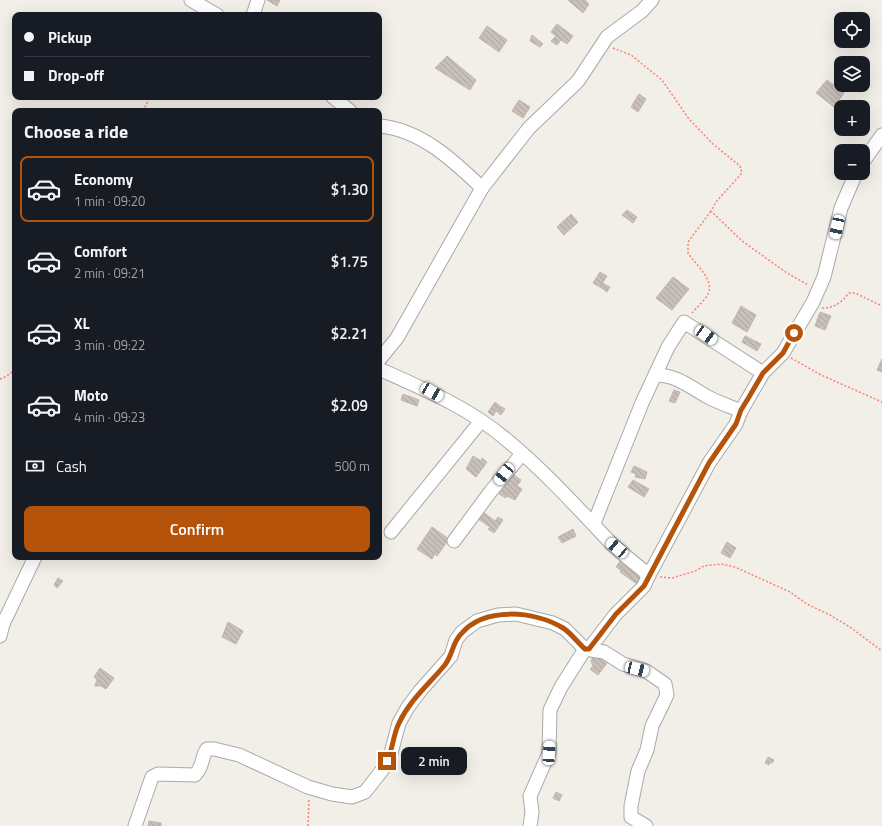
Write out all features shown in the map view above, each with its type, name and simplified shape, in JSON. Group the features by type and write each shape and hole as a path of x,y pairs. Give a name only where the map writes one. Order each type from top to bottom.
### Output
{"street":[{"path":"193,0 212,12"},
{"path":"254,12 258,0"},
{"path":"382,356 397,338 482,188 529,128 578,81 607,37 642,11 652,0"},
{"path":"337,100 346,108"},
{"path":"382,127 400,130 433,148 454,161 482,188"},
{"path":"870,152 882,135"},
{"path":"530,826 532,812 530,796 549,753 550,710 561,687 587,649 616,614 644,586 709,463 736,424 741,410 763,373 783,353 818,292 828,266 841,208 853,180"},
{"path":"594,523 642,403 668,347 684,322 763,373"},
{"path":"382,370 432,392 481,421 508,441 594,523 608,540 644,571 648,577"},
{"path":"655,374 668,375 682,381 707,396 741,410"},
{"path":"391,532 481,421"},
{"path":"454,542 491,491 522,454"},
{"path":"0,636 3,624 34,560"},
{"path":"136,826 152,777 158,774 195,775 203,763 207,749 214,748 239,755 308,787 332,794 352,797 365,792 383,769 391,753 399,724 408,708 420,691 451,656 456,640 462,632 477,621 516,614 537,618 565,629 587,649 604,652 623,664 646,671 665,684 667,695 652,726 647,750 638,771 631,806 630,817 646,826"}],"path":[{"path":"599,47 617,48 631,55 650,69 662,80 689,119 713,144 740,166 742,174 716,202 688,242 688,254 707,279 710,286 708,295 684,322"},
{"path":"711,211 742,241 787,273 818,292"},
{"path":"805,314 819,308 834,307 842,302 849,293 860,295 882,306"},
{"path":"783,353 821,376 882,402"},
{"path":"0,379 5,378 12,372"},
{"path":"648,577 672,578 704,566 721,564 734,567 790,592 807,604 850,627 882,650"},
{"path":"308,787 308,826"}],"building":[{"path":"267,0 280,0 277,6"},
{"path":"568,0 585,0 589,4 583,13"},
{"path":"557,24 573,36 567,44 561,40 557,45 551,41 556,36 551,32"},
{"path":"487,26 507,40 499,52 479,38"},
{"path":"532,35 543,44 540,47 530,41"},
{"path":"447,56 476,80 470,90 435,68"},
{"path":"827,80 834,85 834,92 844,93 839,100 834,100 834,107 816,93"},
{"path":"639,94 646,99 638,112 631,107"},
{"path":"519,100 530,107 523,118 512,111"},
{"path":"627,210 637,217 633,223 622,215"},
{"path":"571,214 578,222 564,235 557,227"},
{"path":"600,272 607,276 600,287 593,283"},
{"path":"673,277 689,289 672,310 656,298"},
{"path":"602,283 610,287 607,292 600,287"},
{"path":"741,306 756,315 747,332 732,323"},
{"path":"820,312 831,316 825,330 815,326"},
{"path":"745,336 761,344 757,351 742,342"},
{"path":"882,359 882,372 877,370"},
{"path":"674,390 680,392 675,403 669,401"},
{"path":"403,394 419,400 417,406 401,400"},
{"path":"495,402 499,405 498,409 500,406 505,409 501,415 496,411 493,416 488,412"},
{"path":"473,456 481,461 482,458 487,462 476,477 466,469"},
{"path":"634,466 647,472 645,479 635,477 636,474 631,472"},
{"path":"514,475 521,480 517,486 522,489 515,500 507,496 506,498 499,494 500,492 498,490 504,484 506,485"},
{"path":"633,480 649,489 644,497 628,487"},
{"path":"483,512 495,521 498,517 503,520 494,533 488,529 490,527 478,519"},
{"path":"432,527 449,539 437,556 435,554 432,559 417,549"},
{"path":"573,529 576,536 562,543 558,537"},
{"path":"727,542 736,548 730,558 721,553"},
{"path":"621,560 625,562 624,564 626,565 622,571 616,567"},
{"path":"626,563 643,575 637,584 620,572"},
{"path":"58,578 63,581 57,588 54,585"},
{"path":"228,622 243,631 236,644 222,637"},
{"path":"595,653 607,663 598,675 590,669 593,666 591,661 592,656"},
{"path":"100,668 114,678 106,689 101,686 95,686 97,679 94,677"},
{"path":"768,757 774,760 772,763 770,762 769,765 765,763"},
{"path":"556,792 562,795 559,801 553,798"},
{"path":"149,821 161,823 161,826 148,826"}],"route":[{"path":"387,761 391,753 399,724 408,708 420,691 444,666 451,656 456,640 462,632 477,621 498,616 516,614 537,618 565,629 573,639 585,649 589,649 616,614 634,594 644,586 709,463 736,424 741,410 763,373 783,353 794,333"}]}
